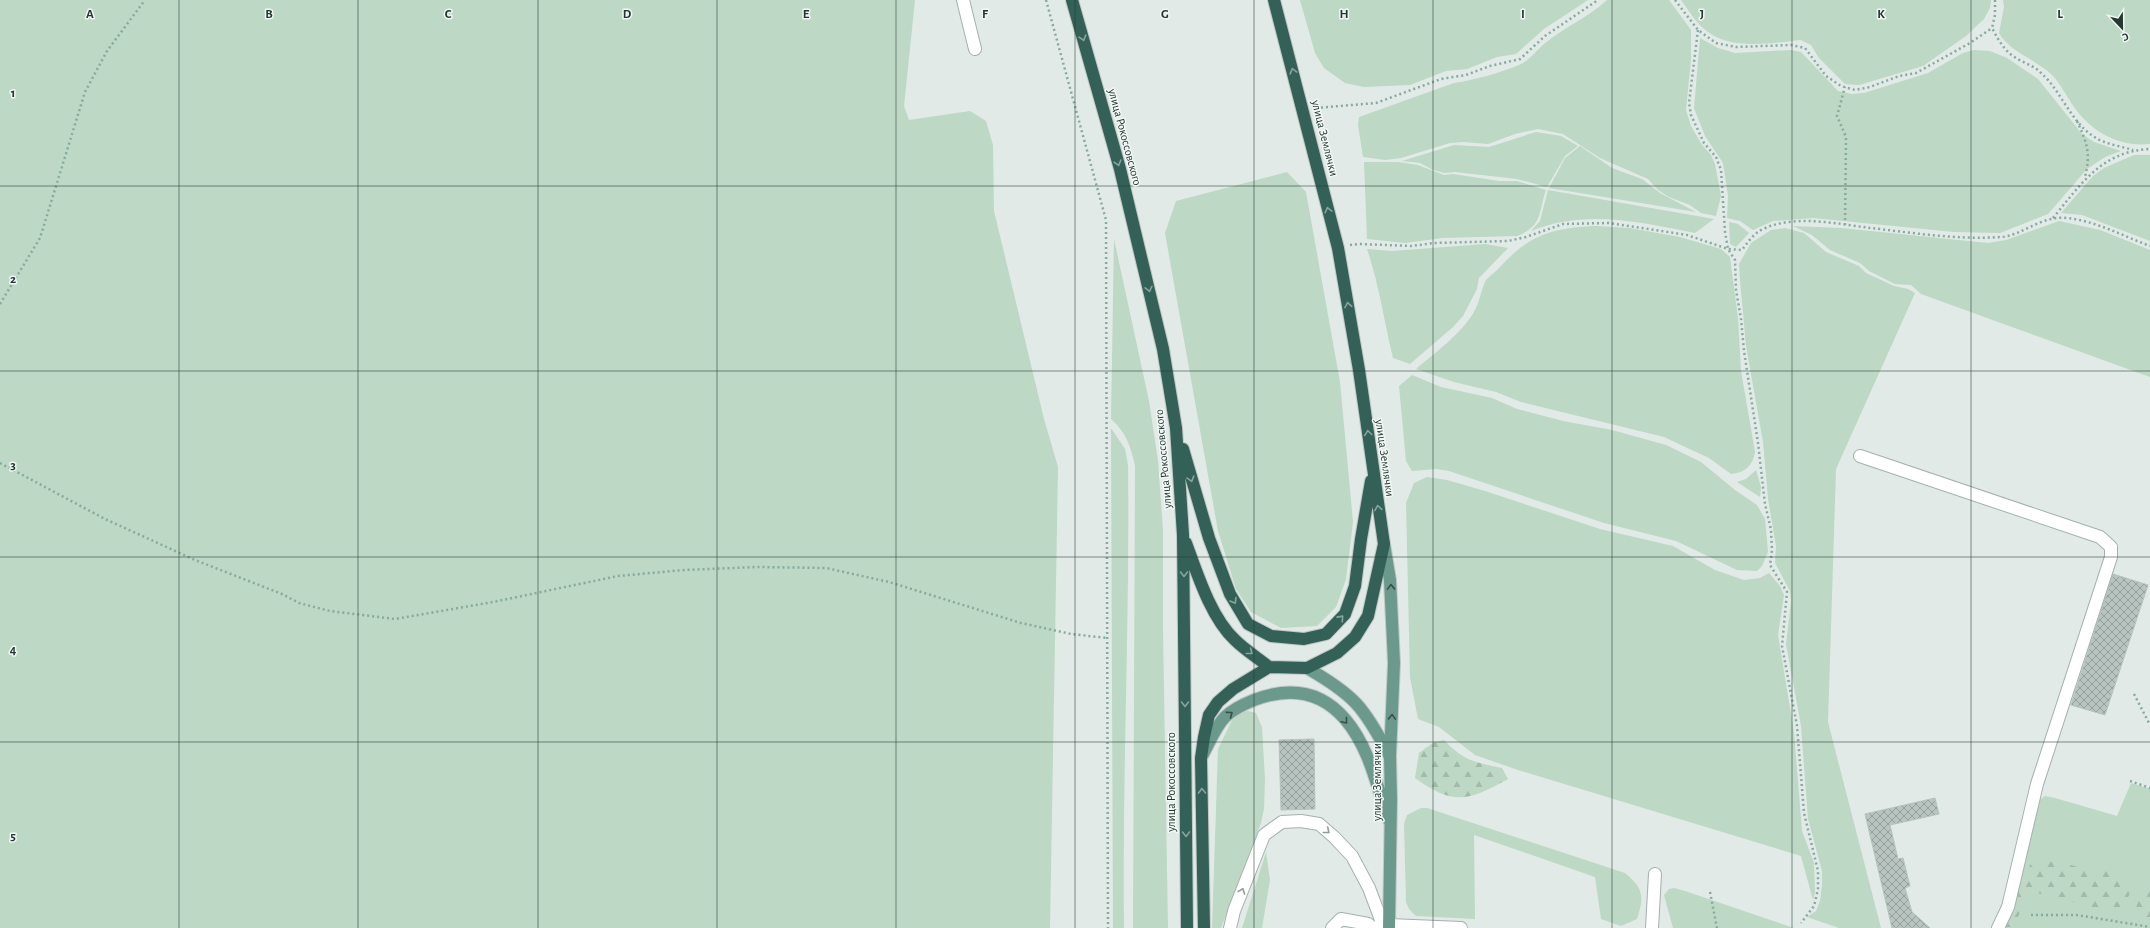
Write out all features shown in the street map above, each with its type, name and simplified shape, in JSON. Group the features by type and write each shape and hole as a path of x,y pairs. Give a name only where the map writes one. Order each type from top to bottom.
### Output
{"highway":[{"name":"улица Рокоссовского","path":"1072,0 1120,168 1163,349 1176,428 1184,535 1187,928"},
{"name":"улица Землячки","path":"1274,0 1304,109 1338,248 1359,370 1384,544"},
{"path":"1176,428 1209,538 1230,594 1248,624 1271,636 1304,639 1326,634 1345,614 1355,586 1361,539 1373,472"},
{"path":"1184,535 1201,584 1219,619 1234,639 1270,667"},
{"path":"1204,928 1201,758 1209,715 1218,702 1249,678 1270,667 1307,668 1337,653 1355,637 1368,616 1384,544"}],"main road":[{"name":"улица Землячки","path":"1384,544 1390,580 1394,663 1390,756 1391,828 1387,927"},
{"path":"1307,668 1338,686 1357,702 1372,722 1390,756"},
{"path":"1201,758 1225,717 1241,705 1265,696 1289,691 1309,694 1328,705 1344,718 1358,738 1370,765 1391,828"}],"lane":[{"path":"963,0 975,49"},
{"path":"1860,456 2100,537 2111,547 2111,557 2037,784 2008,907 1998,928"},
{"path":"1230,928 1234,911 1264,835 1282,822 1301,821 1319,824 1352,856 1387,927 1461,928"},
{"path":"1652,928 1655,874"},
{"path":"1332,928 1341,919 1368,924 1373,928"}],"path":[{"path":"0,304 40,238 85,92 107,51 145,0"},
{"path":"1046,0 1106,220 1108,928"},
{"path":"1304,109 1376,103 1441,79 1466,75 1490,66 1520,59 1545,36 1598,0"},
{"path":"1675,0 1698,30 1716,43 1736,47 1791,45 1805,48 1826,76 1845,87 1855,90 1870,87 1899,76 1916,74 1970,43 1992,28"},
{"path":"1995,0 1995,15 1992,28 2000,43 2014,57 2039,71 2052,84 2076,119 2092,136 2133,150 2150,149"},
{"path":"1698,30 1689,103 1690,116 1704,143 1716,157 1721,170 1725,232 1728,249 1735,260 1736,290 1744,351 1758,444 1765,504 1771,530 1772,550 1770,565 1787,592 1788,601 1782,630 1782,646 1797,726 1804,813 1818,871 1818,889 1814,906 1801,923"},
{"path":"1845,87 1837,116 1846,137 1845,225"},
{"path":"2076,119 2086,140 2090,157 2085,178"},
{"path":"2053,219 2085,178 2102,163 2133,150"},
{"path":"1338,248 1359,244 1412,246 1434,243 1508,241 1526,238 1563,224 1609,223 1687,235 1728,249 1742,250 1750,238 1763,229 1790,223 1814,222 1942,236 2003,237 2047,219 2066,217 2087,221 2150,246"},
{"path":"0,463 105,519 188,557 282,594 299,603 330,611 395,619 493,602 618,576 684,570 757,566 826,568 889,582 1021,623 1071,634 1107,638"},
{"path":"2134,694 2150,725"},
{"path":"2130,781 2150,788"},
{"path":"1710,892 1717,928"},
{"path":"2031,915 2077,915 2150,927"}],"green space":[{"path":"0,0 915,0 904,106 909,120 970,111 986,121 993,145 994,211 1044,419 1058,467 1050,928 0,928"},
{"path":"1300,0 1588,0 1544,29 1516,54 1497,57 1467,69 1446,71 1410,85 1364,87 1345,83 1324,68 1315,53"},
{"path":"1607,0 1669,0 1691,30 1691,59 1686,110 1691,126 1702,145 1711,155 1715,164 1721,196 1716,216 1701,213 1690,205 1669,197 1658,190 1648,179 1600,158 1563,134 1538,129 1515,134 1488,144 1464,142 1450,143 1401,158 1385,160 1363,157 1358,125 1359,117 1454,83 1487,76 1519,65 1560,32 1592,12"},
{"path":"1681,0 1991,1 1990,8 1984,19 1966,36 1923,66 1859,85 1845,84 1819,58 1811,45 1801,40 1749,44 1736,43 1712,35 1699,24"},
{"path":"2003,0 2150,0 2150,144 2127,143 2117,140 2107,136 2089,124 2074,107 2055,78 2045,69 2016,50 2004,40 1999,33 2004,7"},
{"path":"1700,38 1718,48 1735,53 1791,50 1801,52 1838,91 1852,94 1864,93 1928,73 1963,53 1974,50 1990,51 2007,58 2038,79 2082,134 2094,142 2121,151 2105,157 2087,169 2048,214 2000,233 1954,232 1813,218 1773,221 1753,230 1740,221 1727,218 1728,196 1723,163 1705,136 1694,108"},
{"path":"1536,132 1561,136 1578,146 1565,156 1547,187 1517,179 1455,172 1445,173 1433,170 1420,163 1402,161 1454,145 1489,147"},
{"path":"1580,146 1612,168 1642,179 1660,193 1696,212 1549,188 1565,158"},
{"path":"2134,155 2150,155 2150,241 2082,215 2061,213 2093,176 2104,168"},
{"path":"1364,162 1398,162 1418,165 1444,175 1453,174 1499,181 1517,181 1546,190 1538,218 1535,223 1531,228 1517,236 1443,238 1405,243 1367,239"},
{"path":"1287,172 1306,192 1340,382 1353,522 1346,579 1336,607 1317,626 1281,628 1251,612 1236,589 1218,531 1165,233 1176,201"},
{"path":"1548,190 1714,219 1695,233 1633,222 1592,219 1572,220 1551,224 1531,231 1540,221"},
{"path":"2059,221 2100,230 2150,250 2150,377 1921,294 1911,285 1895,284 1869,271 1860,263 1830,250 1812,235 1793,226 1841,228 1988,243 2006,240"},
{"path":"1729,222 1738,224 1749,233 1736,247 1730,244"},
{"path":"1596,226 1629,228 1680,237 1721,249 1730,257 1738,318 1741,371 1755,452 1748,468 1731,474 1709,458 1664,437 1521,402 1496,392 1454,382 1416,369 1448,342 1469,320 1476,308 1486,280 1521,247 1532,240 1554,231"},
{"path":"1785,228 1804,233 1826,252 1859,266 1866,273 1894,286 1908,289 1915,293 1836,469 1828,722 1881,928 1839,928 1807,917 1816,911 1820,901 1822,871 1808,819 1801,726 1786,644 1791,601 1790,591 1775,563 1776,546 1768,499 1763,442 1746,346 1739,264 1751,243 1771,230"},
{"path":"1114,239 1149,401 1158,461 1163,530 1163,630 1168,928 1133,928 1135,466 1132,452 1127,440 1121,429 1111,419"},
{"path":"1485,244 1508,248 1479,278 1477,289 1463,316 1453,327 1410,364 1393,358 1378,289 1367,249 1392,251"},
{"path":"1412,375 1441,387 1492,398 1517,409 1563,421 1612,430 1666,445 1701,462 1735,490 1757,505 1765,519 1768,552 1762,566 1757,571 1737,570 1676,541 1604,523 1449,471 1436,469 1412,471 1406,461 1399,386"},
{"path":"1111,428 1125,449 1128,465 1124,928 1113,928"},
{"path":"1756,470 1761,487 1760,497 1737,482 1746,479"},
{"path":"1427,477 1447,480 1485,491 1600,529 1673,546 1715,570 1744,580 1760,578 1769,573 1780,586 1784,595 1778,635 1794,732 1802,831 1814,863 1815,892 1813,900 1801,856 1518,770 1475,755 1439,727 1418,719 1410,677 1406,503 1414,483"},
{"path":"1248,711 1256,713 1262,727 1265,780 1264,809 1261,823 1221,928 1212,928 1218,749 1231,722 1239,713"},
{"path":"1444,740 1464,757 1470,760 1502,768 1508,779 1471,796 1451,796 1440,793 1429,787 1415,778 1419,753 1434,742"},
{"path":"2131,783 2150,789 2150,928 2001,928 2038,801 2045,796 2117,816"},
{"path":"1421,808 1427,808 1625,873 1636,884 1641,893 1641,904 1637,919 1621,926 1601,919 1595,877 1474,835 1475,919 1416,916 1409,909 1406,902 1404,824 1407,815"},
{"path":"1266,852 1270,880 1262,928 1242,928"},
{"path":"2035,857 2050,857 2074,866 2111,872 2131,891 2120,914 2037,893 2032,896 2010,928 2003,928 2015,910 2020,882"},
{"path":"2145,887 2150,888 2150,924 2131,920"},
{"path":"1674,888 1794,928 1673,928 1664,895 1669,889"}],"building":[{"path":"2113,574 2148,585 2105,715 2071,705"},
{"path":"1314,739 1315,809 1281,810 1279,740"},
{"path":"1935,798 1939,814 1890,825 1898,859 1903,858 1910,886 1905,888 1912,912 1930,928 1892,928 1865,814"}]}
